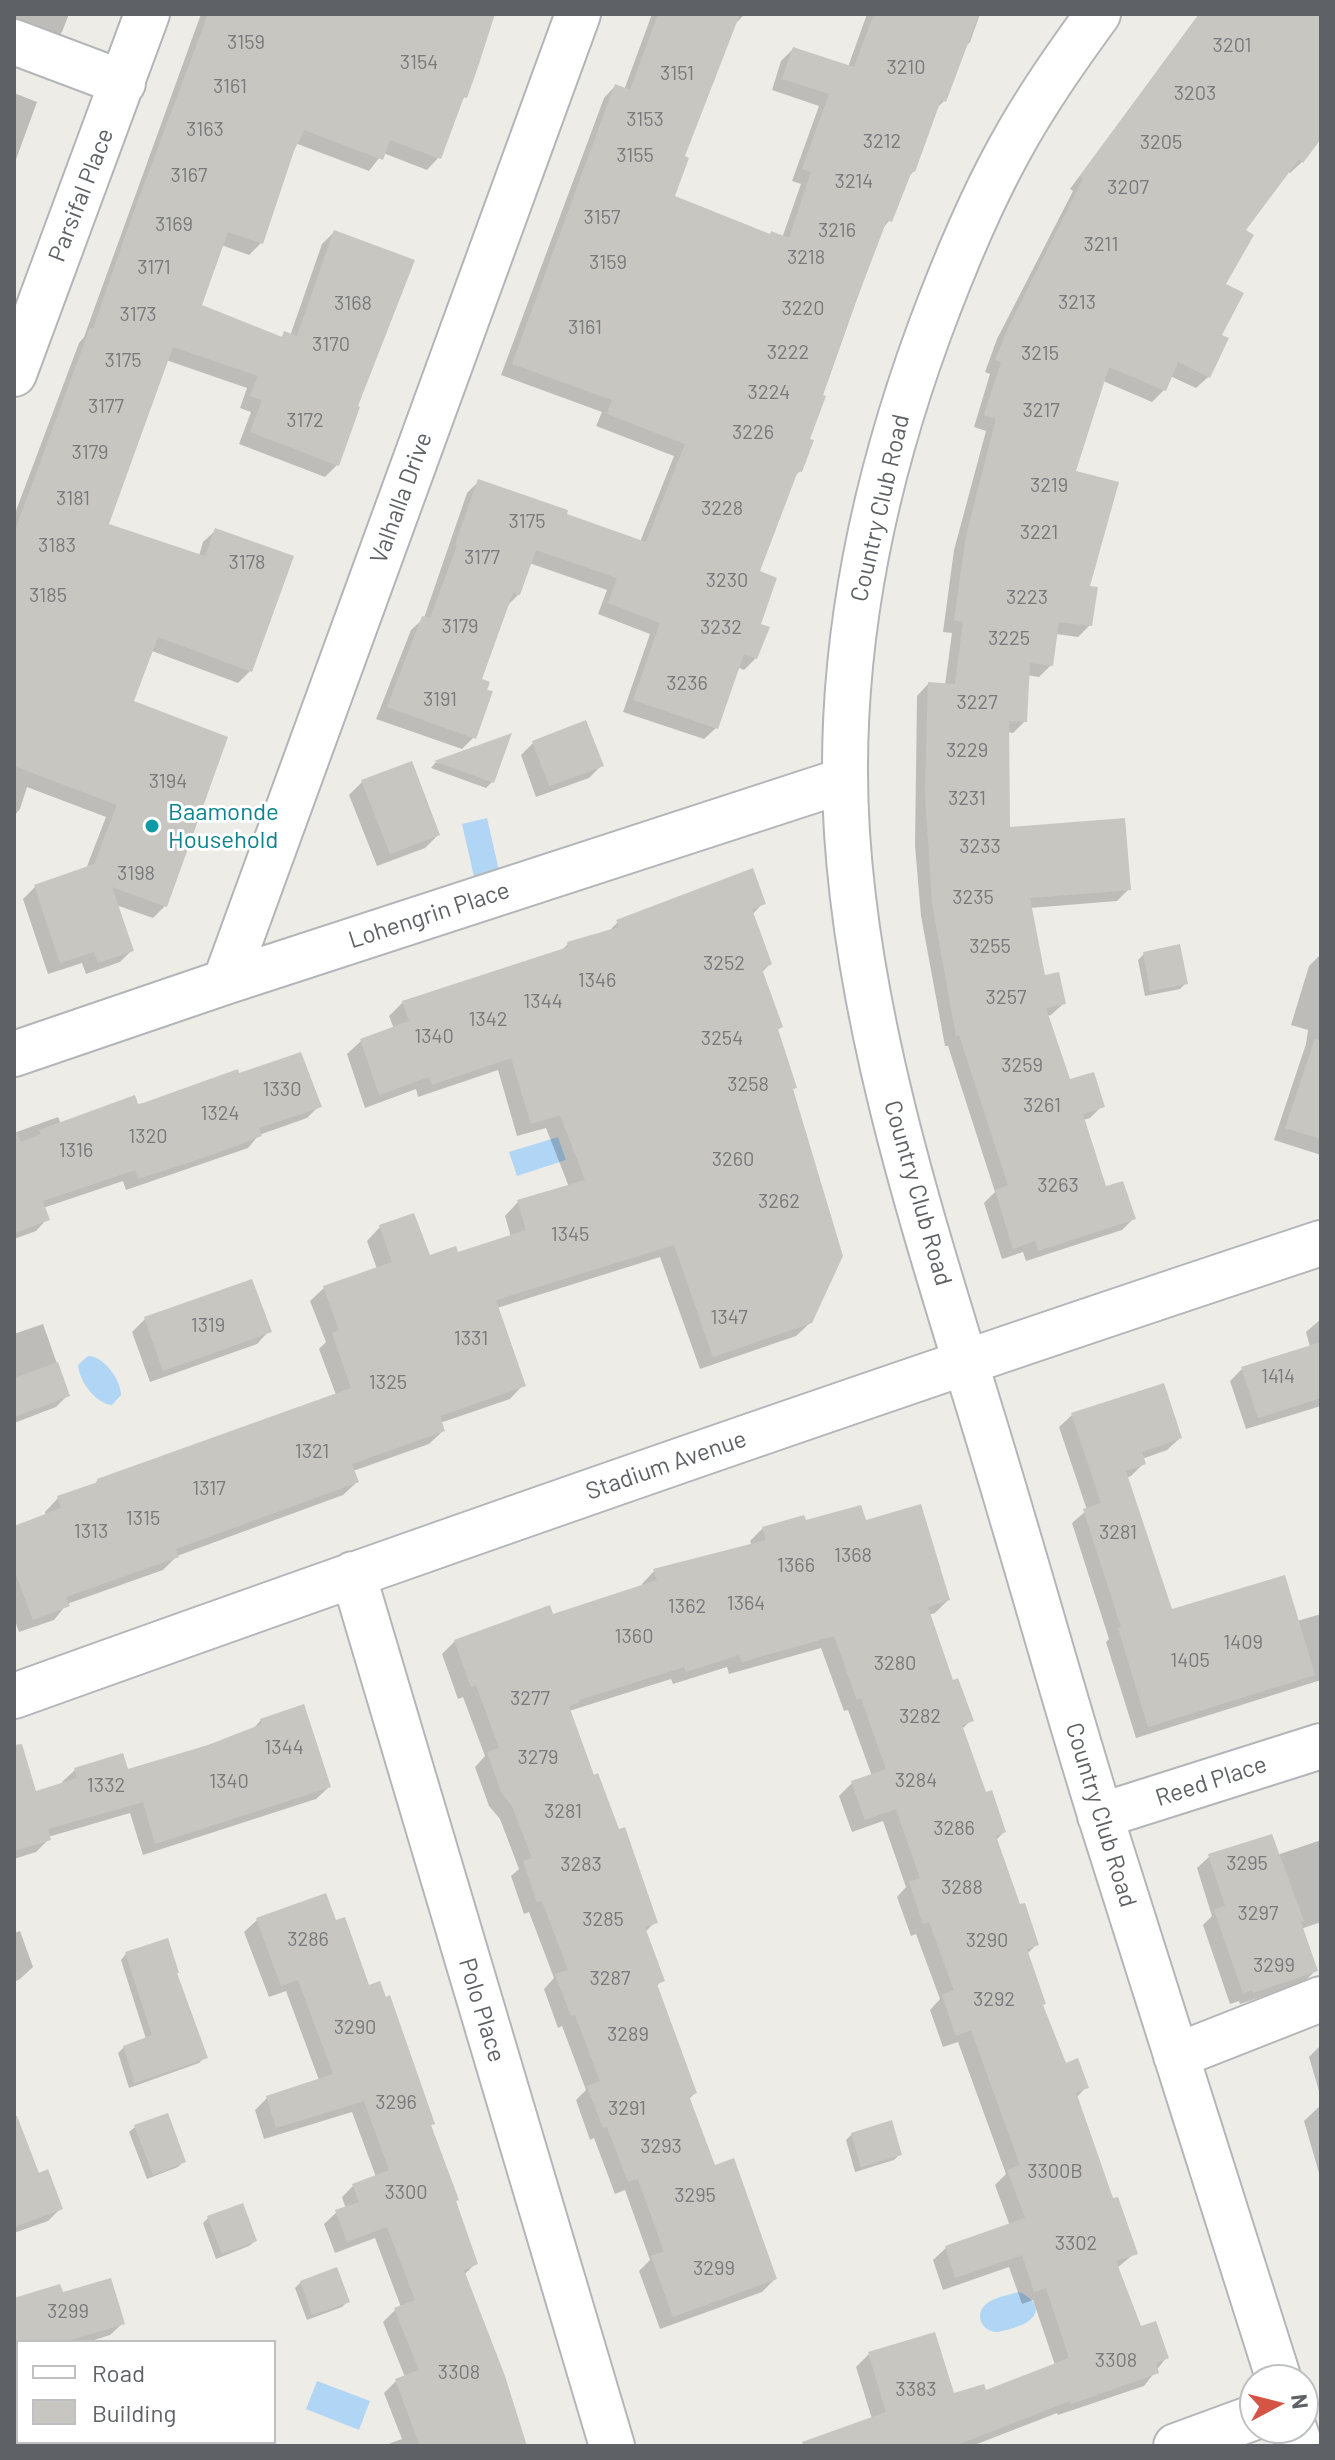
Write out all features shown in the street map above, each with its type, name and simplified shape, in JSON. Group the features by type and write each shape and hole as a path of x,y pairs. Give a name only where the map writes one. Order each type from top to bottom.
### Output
{"street":[{"name":"Parsifal Place","path":"14,374 147,14"},
{"name":"Valhalla Drive","path":"225,982 578,14"},
{"name":"Country Club Road","path":"1098,14 1036,104 986,193 944,292 904,406 863,559 850,665 845,780 853,891 880,1053 936,1262 1100,1816 1274,2364"},
{"path":"14,42 123,83"},
{"name":"Lohengrin Place","path":"14,1054 845,780"},
{"name":"Stadium Avenue","path":"14,1696 966,1360 1321,1243"},
{"name":"Polo Place","path":"353,1574 612,2446"},
{"name":"Reed Place","path":"1100,1816 1321,1746"},
{"path":"1176,2056 1321,1999"},
{"path":"1176,2446 1239,2423"}],"water":[{"path":"487,818 500,875 475,881 462,824"},
{"path":"558,1137 566,1160 517,1176 509,1152"},
{"path":"88,1356 105,1364 118,1383 121,1395 112,1405 94,1396 81,1378 78,1365"},
{"path":"1019,2292 1031,2299 1035,2307 1031,2319 1002,2331 987,2329 980,2316 984,2306 996,2298"},
{"path":"317,2381 370,2401 359,2430 306,2409"}],"building":[{"path":"208,14 495,14 467,98 464,97 441,159 390,140 383,160 304,130 263,244 228,232 202,305 282,337 284,331 297,336 334,230 415,260 358,406 339,466 250,432 262,400 250,396 258,376 173,347 109,524 205,556 215,528 294,556 252,672 158,637 134,701 228,737 167,907 112,887 134,951 98,963 94,952 60,963 34,885 94,864 117,805 14,766 14,533 90,328 93,329"},
{"path":"658,14 740,14 685,156 689,158 675,196 770,234 771,231 789,238 811,172 802,169 829,94 782,79 793,47 854,67 874,14 979,14 946,102 941,100 915,172 912,171 892,222 887,220 857,299 823,395 826,396 810,439 814,440 802,472 798,471 760,571 777,578 761,624 770,627 757,659 744,654 718,729 633,700 660,623 608,603 617,578 536,550 520,595 513,593 482,679 490,682 487,690 493,691 476,739 387,707 422,616 430,618 478,479 568,510 567,514 646,542 685,444 607,414 612,400 512,364 615,84 630,90"},
{"path":"1199,14 1321,14 1321,139 1303,163 1299,159 1246,230 1254,235 1226,284 1244,293 1222,335 1229,338 1210,378 1178,362 1166,391 1109,367 1076,471 1119,482 1090,586 1098,587 1092,626 1059,622 1053,666 1030,663 1027,722 1009,721 1010,827 1125,818 1131,890 1030,898 1045,975 1059,972 1066,1004 1046,1008 1070,1079 1094,1072 1105,1107 1083,1114 1106,1186 1123,1181 1136,1219 1038,1251 1035,1241 1013,1249 995,1190 1008,1185 959,1035 956,1036 932,903 925,792 928,682 955,684 963,622 954,620 966,536 996,419 984,415 1001,362 995,360 1083,179 1080,176"},
{"path":"586,720 604,766 549,786 532,741"},
{"path":"512,733 494,783 434,761"},
{"path":"412,761 440,835 390,854 361,780"},
{"path":"753,868 766,904 752,909 772,964 762,969 783,1027 778,1029 797,1088 793,1089 843,1256 812,1323 713,1357 674,1245 496,1300 526,1386 440,1416 445,1431 352,1464 359,1482 176,1549 179,1557 66,1597 70,1606 33,1620 14,1570 14,1526 61,1508 57,1496 98,1482 97,1479 351,1388 332,1333 339,1330 323,1286 392,1262 379,1225 414,1213 430,1255 456,1246 458,1252 526,1230 517,1200 585,1180 560,1115 531,1124 511,1058 432,1085 429,1077 379,1095 360,1039 409,1021 402,1001 568,947 567,942 619,927 616,920"},
{"path":"1180,944 1188,984 1150,991 1143,952"},
{"path":"1315,1039 1321,1040 1321,1139 1285,1128"},
{"path":"301,1052 322,1107 259,1128 262,1136 203,1158 138,1179 135,1170 43,1201 50,1220 14,1233 14,1133 18,1133 21,1142 41,1134 39,1130 135,1095 138,1104 143,1103 238,1069 239,1073"},
{"path":"252,1279 272,1332 163,1371 144,1317"},
{"path":"1321,1342 1321,1398 1258,1418 1241,1367"},
{"path":"58,1362 70,1396 14,1417 14,1378"},
{"path":"1164,1383 1182,1438 1142,1452 1146,1464 1126,1471 1172,1609 1285,1575 1315,1675 1148,1727 1118,1628 1121,1627 1083,1509 1101,1503 1071,1413"},
{"path":"921,1504 950,1600 928,1607 953,1680 958,1678 974,1721 962,1725 986,1792 992,1790 1006,1832 996,1836 1020,1904 1025,1903 1039,1945 1027,1949 1046,2004 1043,2005 1066,2063 1078,2058 1089,2088 1076,2092 1113,2198 1118,2197 1138,2254 1116,2261 1141,2326 1156,2321 1169,2358 1156,2363 1159,2373 1071,2404 1070,2401 954,2446 803,2446 802,2442 886,2412 868,2352 935,2332 954,2393 984,2384 986,2390 1069,2358 1046,2288 1034,2292 1022,2255 955,2278 945,2246 1025,2218 1007,2170 1020,2165 971,2030 956,2036 942,1995 954,1990 929,1922 923,1924 909,1882 920,1878 896,1809 865,1820 851,1781 886,1769 861,1698 857,1700 834,1636 742,1662 739,1655 686,1672 684,1667 579,1700 569,1706 594,1775 598,1773 619,1829 625,1827 658,1923 645,1927 665,1981 657,1984 697,2093 689,2096 715,2165 734,2158 777,2279 673,2317 651,2256 664,2252 638,2179 628,2182 587,2086 600,2081 575,2015 571,2016 555,1974 568,1970 542,1901 537,1902 523,1861 532,1858 512,1806 501,1792 487,1752 499,1748 476,1685 471,1687 454,1640 550,1605 553,1614 657,1580 653,1569 766,1540 762,1527 804,1515 806,1520 861,1505 866,1520"},
{"path":"304,1704 331,1787 155,1844 143,1802 48,1829 51,1840 14,1851 14,1745 22,1744 36,1791 77,1778 74,1768 123,1753 128,1769 208,1745 262,1724 260,1719"},
{"path":"1272,1834 1304,1921 1301,1922 1318,1971 1253,1993 1252,1990 1243,1993 1214,1910 1225,1906 1208,1854"},
{"path":"326,1893 336,1920 345,1917 369,1985 380,1981 386,1997 390,1995 435,2124 431,2125 459,2200 456,2201 478,2264 464,2270 505,2376 527,2446 420,2446 395,2379 419,2370 394,2308 415,2300 387,2227 347,2242 335,2210 359,2202 352,2184 389,2170 364,2101 276,2128 266,2096 333,2074 298,1980 281,1986 256,1918"},
{"path":"168,1938 177,1973 208,2058 135,2083 123,2046 152,2035 125,1952"},
{"path":"168,2113 186,2162 153,2175 134,2125"},
{"path":"14,2116 17,2116 39,2173 48,2169 63,2209 14,2227"},
{"path":"892,2120 902,2155 861,2167 851,2133"},
{"path":"243,2203 257,2241 222,2254 207,2216"},
{"path":"337,2267 350,2302 312,2315 300,2281"},
{"path":"111,2278 125,2324 71,2340 14,2342 14,2298 60,2284 63,2292"}],"place":[{"name":"Baamonde Household","path":"152,826"}]}
